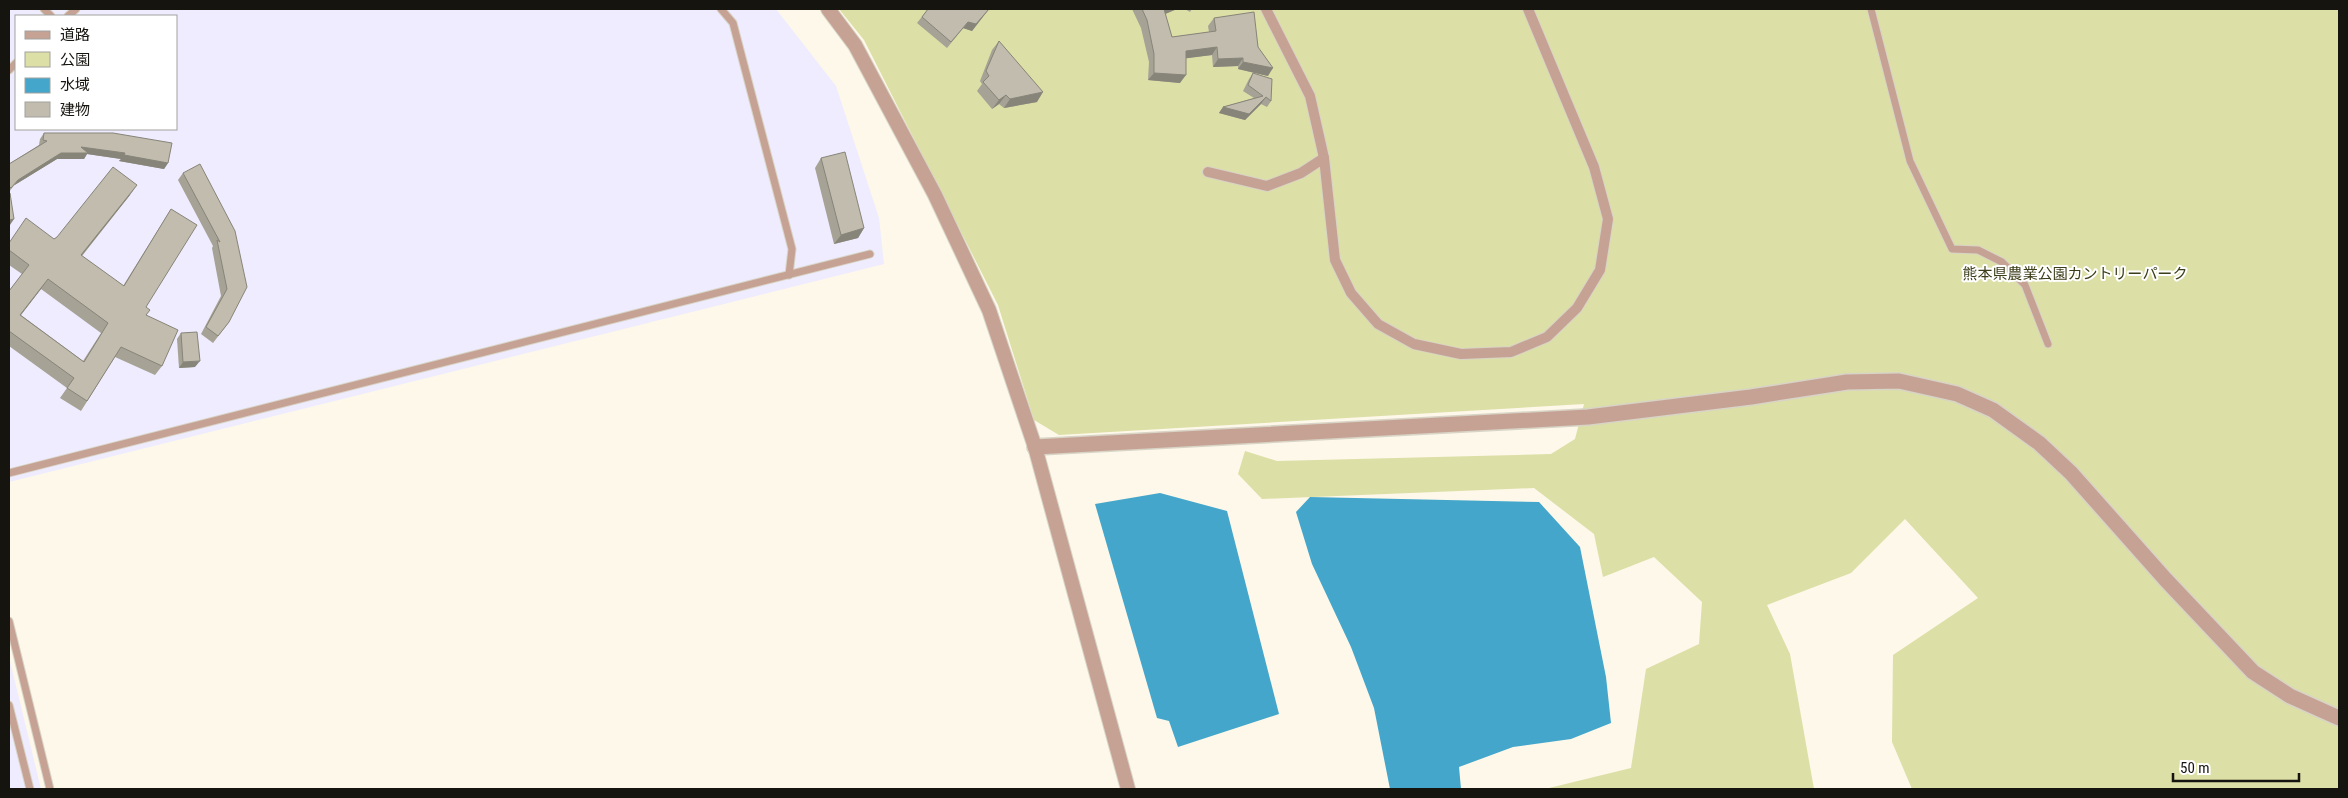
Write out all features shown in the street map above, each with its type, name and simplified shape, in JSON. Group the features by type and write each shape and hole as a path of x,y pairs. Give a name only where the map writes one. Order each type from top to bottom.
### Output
{"street":[{"path":"828,9 855,45 939,204 990,310 1035,447 1128,789"},
{"path":"1266,9 1310,96 1324,158 1335,260 1351,293 1378,324 1414,344 1461,354 1511,352 1547,337 1577,308 1600,270 1608,219 1594,167 1528,9"},
{"path":"1208,172 1267,186 1301,173 1324,158"},
{"path":"1035,447 1588,417 1751,397 1847,382 1899,381 1957,394 1993,410 2039,443 2071,473 2166,580 2253,672 2290,696 2339,718"}],"lane":[{"path":"721,9 733,23 792,249 789,275"},
{"path":"1871,9 1910,161 1952,249 1978,250 2002,262 2025,286 2048,344"},
{"path":"9,473 870,254"},
{"path":"9,620 50,789"},
{"path":"9,705 30,789"}],"shaded area":[{"path":"9,9 776,9 836,86 879,218 884,264 9,482"},
{"path":"9,657 41,789 9,789"}],"green space":[{"name":"熊本県農業公園カントリーパーク","path":"839,9 2339,9 2339,789 1912,789 1892,742 1893,655 1978,598 1905,519 1851,573 1767,605 1790,654 1814,789 1545,789 1631,768 1646,669 1699,644 1702,602 1654,557 1603,577 1594,534 1534,488 1262,499 1238,474 1245,451 1277,461 1551,454 1575,439 1584,404 1059,435 1034,420 998,305 864,40"}],"water":[{"path":"1160,493 1227,511 1279,714 1178,747 1169,721 1157,718 1095,504"},
{"path":"1310,497 1539,502 1580,547 1606,677 1611,723 1571,739 1513,747 1459,767 1461,789 1390,789 1374,708 1351,647 1312,564 1296,512"}],"building":[{"path":"928,9 989,9 976,24 968,22 951,42 922,17"},
{"path":"1142,9 1164,9 1172,37 1216,31 1214,18 1254,12 1258,47 1273,68 1243,62 1243,58 1218,59 1217,47 1186,51 1186,75 1154,73 1154,54 1147,20"},
{"path":"999,41 1043,92 1010,99 1006,95 999,100 983,82 989,76 986,71"},
{"path":"1253,73 1272,79 1271,101 1266,97 1249,114 1223,107 1263,96 1248,85"},
{"path":"44,133 113,133 172,143 168,163 124,155 125,153 81,147 88,153 61,153 18,180 11,188 9,186 9,164 47,141 43,140"},
{"path":"845,152 864,228 841,235 821,158"},
{"path":"200,164 235,231 247,287 229,322 218,336 206,327 227,289 217,240 220,242 183,173"},
{"path":"113,167 137,185 81,255 124,286 171,209 197,225 146,307 150,310 146,315 178,330 162,366 121,347 87,401 67,388 74,378 9,331 9,291 29,265 9,250 9,243 26,218 54,239","holes":["48,279 108,323 84,362 20,315"]},
{"path":"9,193 14,219 9,220"},
{"path":"197,332 200,361 183,362 181,333"}]}
